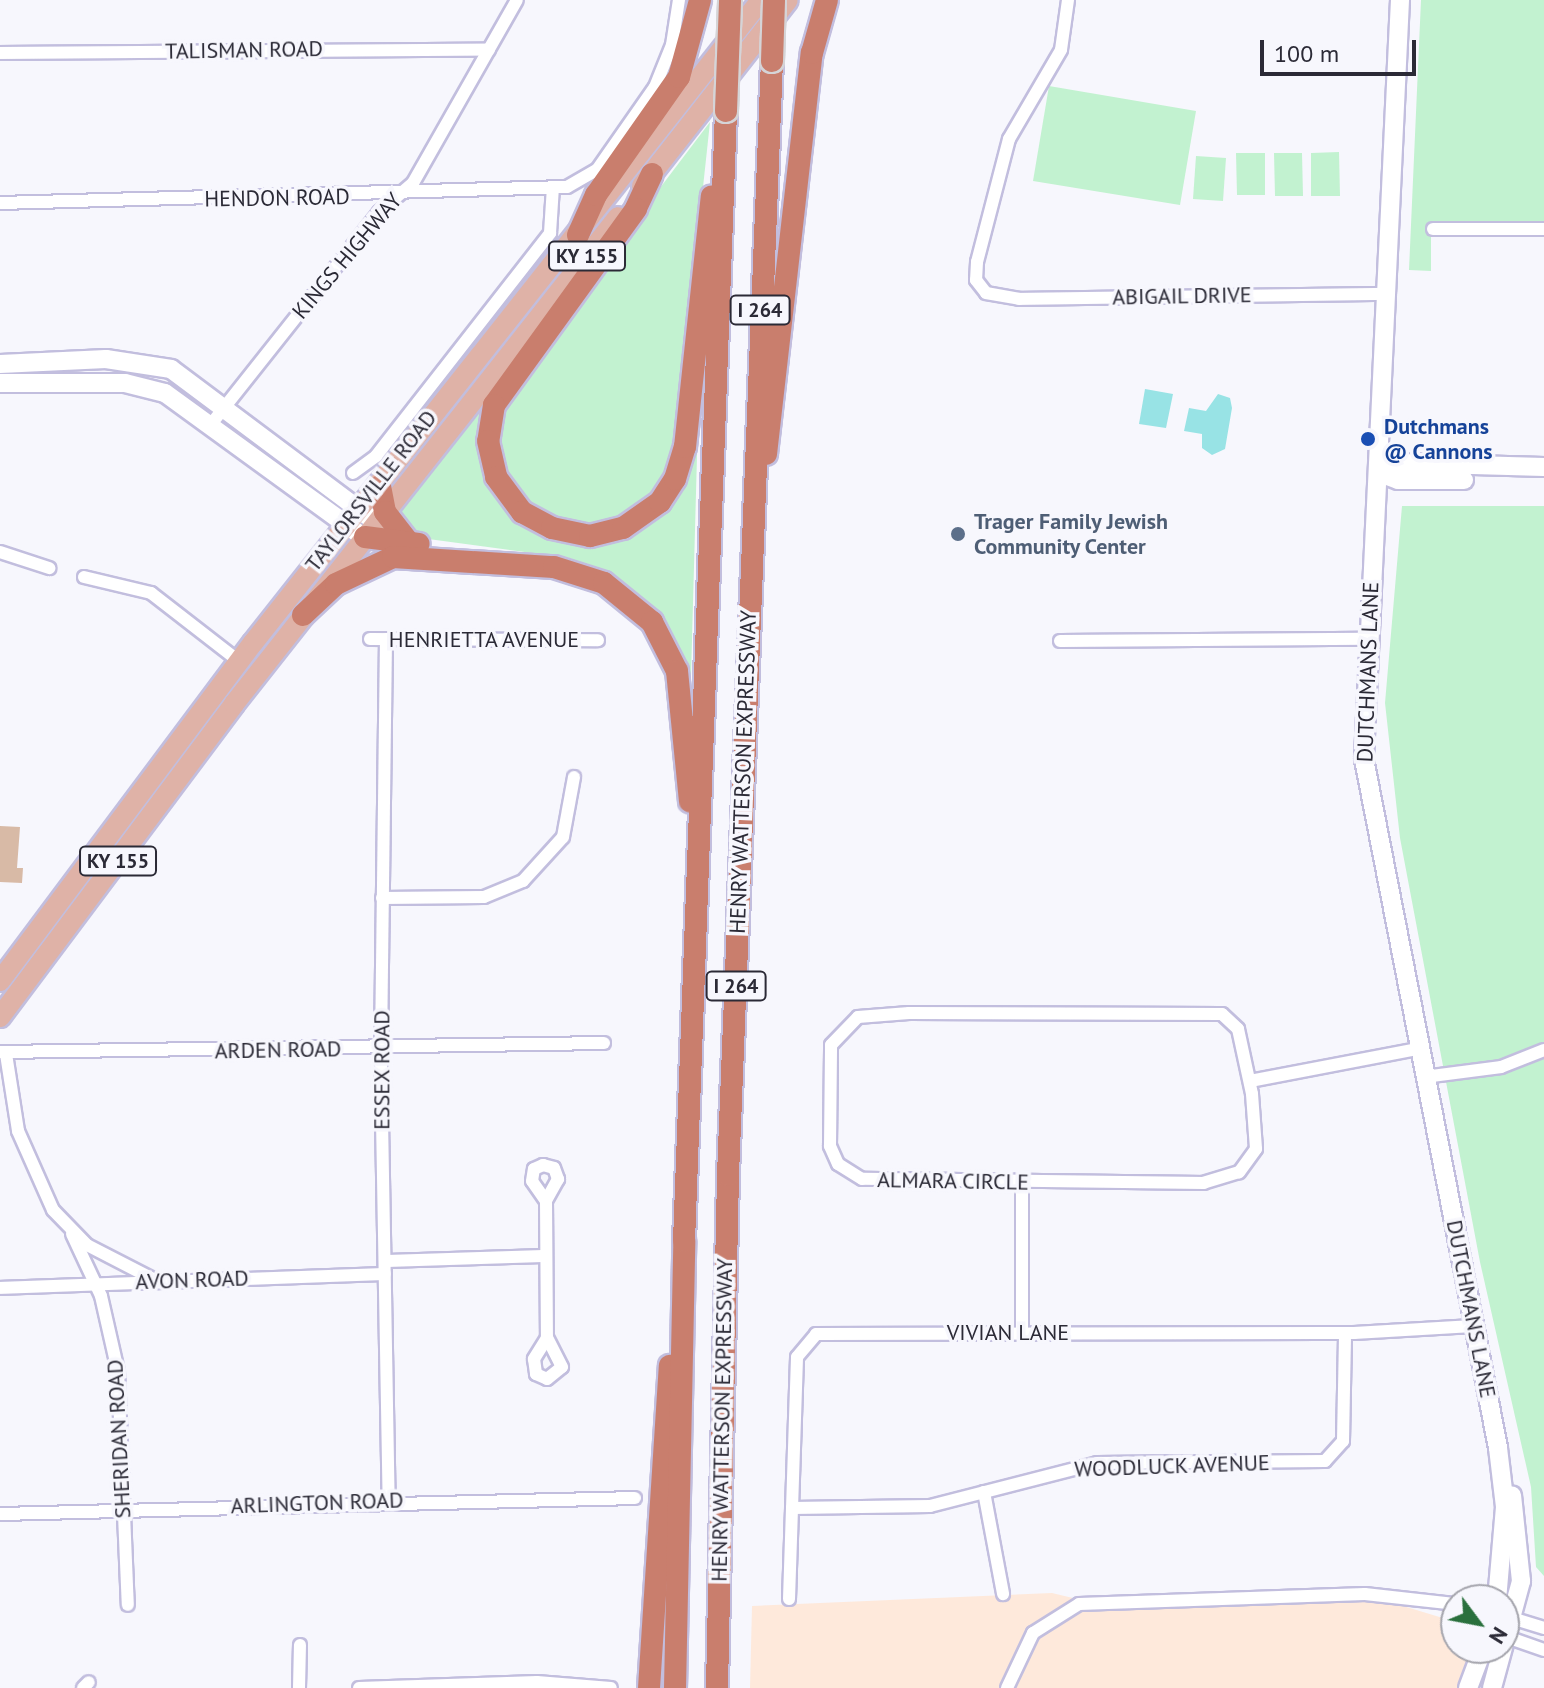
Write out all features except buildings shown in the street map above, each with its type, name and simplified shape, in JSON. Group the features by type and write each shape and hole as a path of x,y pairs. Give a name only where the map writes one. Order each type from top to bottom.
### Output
{"highway":[{"path":"578,235 596,195 679,77 700,0"},
{"name":"HENRY WATTERSON EXPRESSWAY","path":"675,1688 684,1241 730,0"},
{"name":"HENRY WATTERSON EXPRESSWAY","path":"717,1688 750,560 774,0"},
{"path":"750,560 782,349 812,53 827,0"},
{"path":"652,174 636,209 504,385 489,422 490,460 509,497 537,521 570,533 601,535 641,518 680,469 709,212 726,120"},
{"path":"380,486 367,522 409,543 590,577 629,599 660,633 682,690 697,890"},
{"path":"303,615 336,584 381,560 488,559"},
{"path":"649,1688 661,1449 684,1241"}],"main road":[{"name":"TAYLORSVILLE ROAD","path":"380,486 761,0"},
{"name":"TAYLORSVILLE ROAD","path":"0,981 240,662 367,522 652,174 788,0"},
{"name":"DUTCHMANS LANE","path":"1400,0 1380,473 1366,639 1364,759 1501,1475"},
{"path":"0,364 152,363 224,406 367,522"},
{"path":"0,383 138,385 177,399 367,522"},
{"path":"1380,473 1401,463 1544,467"},
{"path":"1380,473 1398,480 1544,479"},
{"name":"TAYLORSVILLE ROAD","path":"0,1017 303,615 367,522"},
{"path":"1500,1584 1503,1566 1501,1475"},
{"path":"1501,1475 1512,1493 1521,1541 1514,1584"},
{"path":"1468,1688 1477,1664"},
{"path":"1492,1688 1499,1664"}],"street":[{"name":"KINGS HIGHWAY","path":"212,423 399,191 413,183 517,0"},
{"name":"HENDON ROAD","path":"0,203 553,187 580,182 597,170 646,102 672,45 679,0"},
{"name":"ABIGAIL DRIVE","path":"1068,0 1061,50 1009,139 977,262 981,288 995,298 1019,299 1386,294"},
{"name":"TALISMAN ROAD","path":"0,53 489,50"},
{"name":"TAYLORSVILLE ROAD","path":"353,473 376,456 550,233 553,187"},
{"path":"1433,229 1544,229"},
{"path":"0,552 49,568"},
{"path":"84,577 151,593 240,662"},
{"name":"HENRIETTA AVENUE","path":"370,639 598,640"},
{"name":"ESSEX ROAD","path":"386,639 382,1048 389,1501"},
{"path":"1060,641 1366,639"},
{"path":"382,898 484,897 523,881 563,837 574,777"},
{"name":"ALMARA CIRCLE","path":"875,1014 1222,1014 1238,1029 1250,1081 1257,1143 1232,1176 1193,1184 1022,1184 881,1182 844,1170 829,1138 828,1057 841,1029 875,1014"},
{"name":"ARDEN ROAD","path":"3,1053 604,1043"},
{"path":"1250,1081 1418,1049"},
{"path":"1424,1077 1501,1067 1544,1050"},
{"name":"SHERIDAN ROAD","path":"3,1053 28,1164 72,1234 96,1284 118,1371 128,1605"},
{"path":"1022,1184 1022,1332"},
{"path":"546,1201 547,1338"},
{"name":"SHERIDAN ROAD","path":"72,1234 155,1280"},
{"name":"AVON ROAD","path":"0,1288 545,1256"},
{"name":"VIVIAN LANE","path":"789,1599 797,1357 810,1336 1022,1332 1345,1333 1473,1326"},
{"name":"WOODLUCK AVENUE","path":"792,1508 902,1510 1097,1463 1325,1461 1343,1441 1345,1333"},
{"path":"984,1492 1003,1594"},
{"name":"ARLINGTON ROAD","path":"0,1514 389,1501 635,1498"},
{"path":"1007,1688 1033,1633 1079,1604 1365,1594 1440,1604"},
{"path":"1520,1620 1544,1628"},
{"path":"1520,1642 1544,1650"},
{"path":"299,1688 300,1645"},
{"path":"359,1688 612,1686"}],"shaded area":[{"path":"1052,1593 1106,1606 1380,1599 1440,1617 1440,1664 1467,1664 1458,1688 750,1688 752,1606"}],"green space":[{"path":"1421,0 1544,0 1544,227 1431,228 1431,271 1409,270"},
{"path":"1049,86 1196,111 1180,205 1033,181"},
{"path":"710,122 673,467 642,510 590,528 538,514 505,477 496,425 515,379"},
{"path":"1339,152 1340,196 1311,196 1311,153"},
{"path":"1236,153 1265,153 1265,195 1237,195"},
{"path":"1274,153 1302,153 1303,196 1275,196"},
{"path":"1196,156 1226,158 1223,201 1193,199"},
{"path":"699,383 691,677 664,620 612,574 569,558 421,538 394,517 489,398 483,438 539,529 649,520"},
{"path":"1402,506 1544,506 1544,1576 1536,1567 1531,1487 1480,1262 1400,838 1385,703"}],"water":[{"path":"1145,389 1173,394 1166,428 1139,424"},
{"path":"1218,394 1230,398 1232,408 1225,449 1212,455 1202,448 1202,434 1184,431 1189,408 1206,411"}],"place":[{"name":"Dutchmans @ Cannons","path":"1368,439"},
{"name":"Trager Family Jewish Community Center","path":"958,534"}]}
